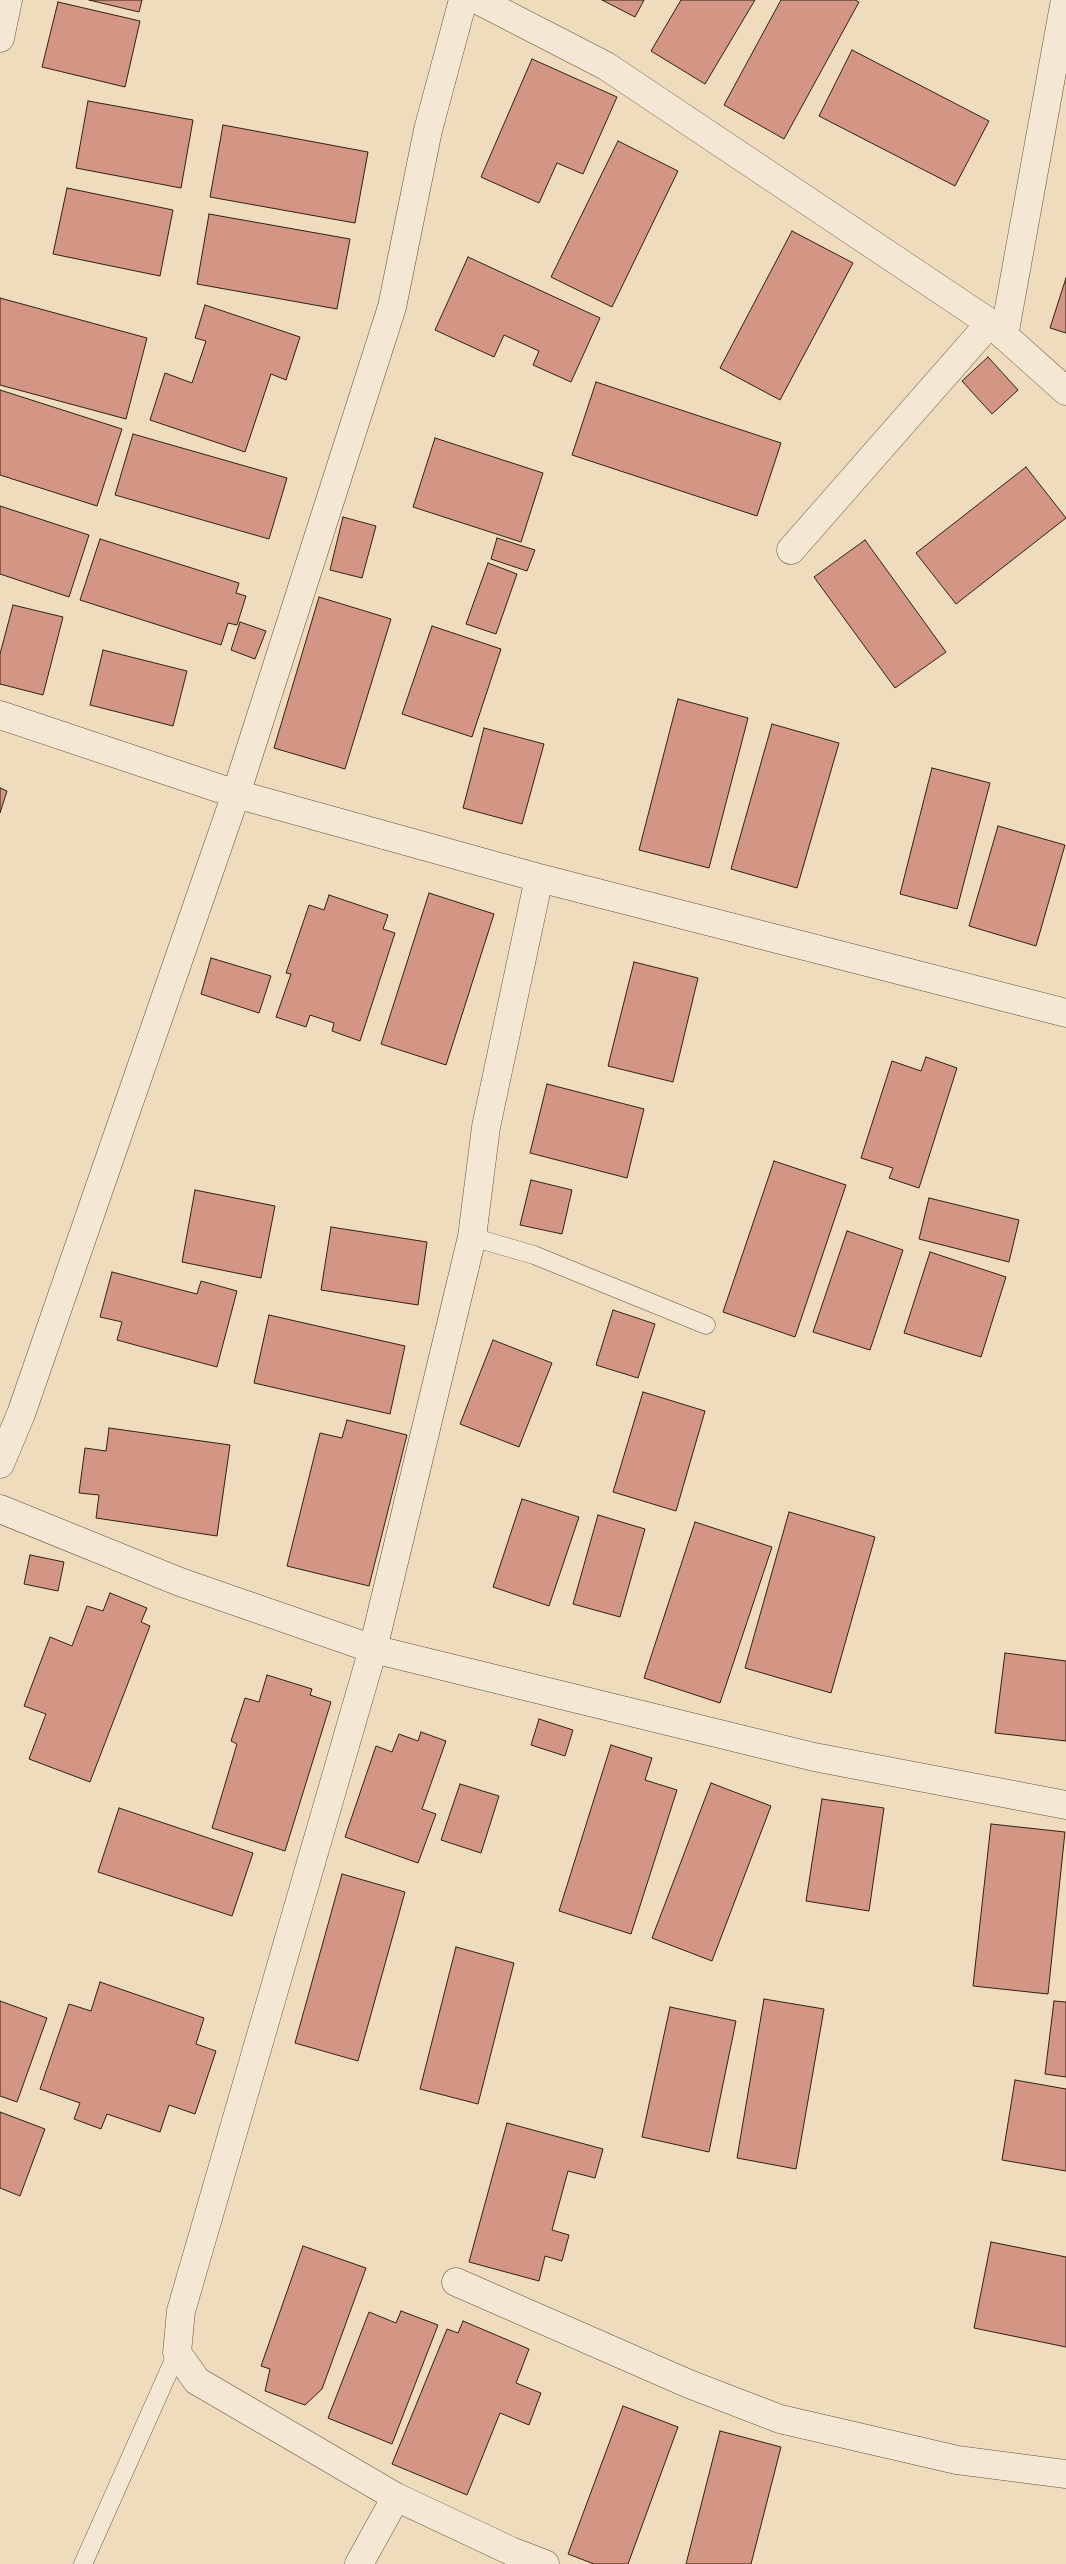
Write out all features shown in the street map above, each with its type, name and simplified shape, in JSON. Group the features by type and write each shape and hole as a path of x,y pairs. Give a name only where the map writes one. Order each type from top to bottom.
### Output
{"street":[{"path":"0,38 8,0"},
{"path":"0,1464 10,1415 236,794 392,306 428,130 463,0"},
{"path":"478,0 606,66 997,330 1066,391"},
{"path":"791,550 997,330 1065,0"},
{"path":"0,715 236,794 539,878 1066,1013"},
{"path":"539,878 486,1127 472,1237 374,1649 181,2311 177,2353 197,2381 396,2497 511,2551 545,2564"},
{"path":"0,1509 180,1582 374,1649 814,1756 1066,1805"},
{"path":"456,2282 689,2384 780,2419 956,2460 1066,2474"},
{"path":"360,2564 396,2497"}],"lane":[{"path":"472,1237 534,1255 706,1324"},
{"path":"83,2564 177,2353"}],"building":[{"path":"89,0 142,0 139,12"},
{"path":"602,0 644,0 635,17"},
{"path":"681,0 755,0 705,84 651,51"},
{"path":"781,0 855,0 859,2 784,139 724,105"},
{"path":"58,2 140,21 125,87 42,67"},
{"path":"852,50 989,121 955,186 819,116"},
{"path":"532,59 617,97 583,174 557,163 539,203 481,177"},
{"path":"88,101 193,120 181,188 76,168"},
{"path":"223,125 368,152 355,223 210,197"},
{"path":"618,141 678,171 612,307 551,277"},
{"path":"67,188 173,210 160,276 53,254"},
{"path":"209,214 350,239 337,309 197,284"},
{"path":"792,231 853,263 780,400 720,368"},
{"path":"468,257 600,318 571,382 533,365 539,351 504,335 494,357 435,330"},
{"path":"1066,278 1066,333 1050,328"},
{"path":"0,298 147,338 126,419 0,385"},
{"path":"205,305 300,337 286,380 271,374 245,452 150,420 165,373 192,383 206,341 195,338"},
{"path":"988,357 1018,390 992,414 962,381"},
{"path":"596,382 781,443 757,516 572,455"},
{"path":"0,390 122,429 97,506 0,475"},
{"path":"133,434 287,478 269,539 115,495"},
{"path":"435,438 543,473 521,542 413,507"},
{"path":"1026,467 1066,518 956,604 916,553"},
{"path":"0,506 89,535 69,597 0,574"},
{"path":"343,517 376,526 362,578 330,570"},
{"path":"497,538 535,550 527,571 491,559"},
{"path":"100,539 239,583 236,593 246,596 237,625 228,623 221,645 80,600"},
{"path":"865,540 946,652 895,688 814,577"},
{"path":"488,563 517,574 496,634 466,624"},
{"path":"319,597 391,619 345,769 274,748"},
{"path":"13,605 63,617 43,695 0,684 0,654"},
{"path":"240,622 266,631 255,659 231,650"},
{"path":"432,626 501,649 472,737 402,714"},
{"path":"103,650 187,671 173,726 90,705"},
{"path":"678,699 748,718 709,868 639,850"},
{"path":"772,724 839,743 797,888 731,869"},
{"path":"484,728 544,744 522,824 463,808"},
{"path":"932,768 990,783 957,909 900,894"},
{"path":"0,788 7,791 0,813"},
{"path":"998,826 1065,845 1036,946 969,926"},
{"path":"429,893 494,914 446,1065 381,1044"},
{"path":"329,895 388,915 383,929 395,933 360,1041 332,1031 334,1023 310,1015 306,1027 276,1017 291,974 286,973 309,905 324,910"},
{"path":"211,958 271,976 259,1013 201,994"},
{"path":"634,962 698,978 673,1082 608,1066"},
{"path":"926,1057 957,1068 919,1188 889,1178 893,1168 861,1158 892,1061 921,1071"},
{"path":"547,1084 644,1109 627,1178 530,1153"},
{"path":"774,1161 846,1185 795,1337 723,1312"},
{"path":"531,1180 572,1190 562,1234 520,1225"},
{"path":"195,1190 275,1206 261,1278 182,1262"},
{"path":"929,1198 1019,1220 1009,1262 919,1239"},
{"path":"331,1227 427,1242 418,1305 321,1290"},
{"path":"847,1231 903,1250 870,1350 813,1332"},
{"path":"930,1252 1006,1277 981,1357 904,1333"},
{"path":"112,1272 197,1294 201,1281 237,1291 217,1367 117,1340 122,1322 100,1317"},
{"path":"613,1310 655,1324 638,1378 596,1365"},
{"path":"269,1315 405,1346 390,1414 254,1383"},
{"path":"493,1340 552,1363 519,1447 460,1424"},
{"path":"643,1392 705,1411 676,1511 613,1492"},
{"path":"347,1420 407,1435 369,1586 287,1566 320,1433 342,1438"},
{"path":"109,1428 230,1445 217,1536 96,1518 99,1495 79,1493 85,1448 106,1451"},
{"path":"522,1499 579,1517 549,1606 493,1587"},
{"path":"789,1512 875,1537 831,1693 745,1668"},
{"path":"598,1515 645,1529 620,1617 573,1604"},
{"path":"695,1522 772,1547 720,1703 644,1678"},
{"path":"30,1555 64,1562 58,1591 24,1584"},
{"path":"110,1593 147,1608 141,1622 150,1626 90,1782 29,1759 46,1714 24,1706 50,1637 72,1646 87,1606 103,1611"},
{"path":"1005,1653 1066,1661 1066,1741 995,1733"},
{"path":"267,1675 312,1689 310,1695 331,1702 285,1851 212,1828 237,1744 231,1741 245,1698 259,1702"},
{"path":"539,1719 573,1730 565,1756 531,1745"},
{"path":"421,1732 446,1741 422,1809 436,1814 418,1863 345,1837 376,1746 392,1752 399,1734 418,1741"},
{"path":"611,1745 652,1758 645,1780 677,1790 631,1934 559,1911"},
{"path":"711,1783 771,1806 712,1961 652,1938"},
{"path":"460,1784 499,1796 481,1853 441,1840"},
{"path":"822,1799 884,1808 869,1911 806,1901"},
{"path":"119,1808 253,1853 232,1916 98,1872"},
{"path":"991,1824 1065,1832 1048,1994 973,1986"},
{"path":"342,1874 405,1892 358,2061 295,2043"},
{"path":"456,1947 514,1963 478,2104 420,2089"},
{"path":"100,1982 204,2018 196,2044 216,2051 195,2114 169,2105 160,2132 107,2114 101,2129 74,2119 80,2103 40,2089 69,2004 91,2011"},
{"path":"764,1999 824,2009 796,2169 737,2158"},
{"path":"0,2001 47,2018 17,2102 0,2096"},
{"path":"1054,2001 1066,2002 1066,2077 1045,2074"},
{"path":"670,2007 736,2021 709,2152 642,2137"},
{"path":"1015,2080 1066,2089 1066,2171 1002,2160"},
{"path":"0,2112 45,2129 20,2196 0,2188"},
{"path":"507,2123 603,2149 595,2178 568,2171 552,2230 569,2235 562,2261 545,2256 539,2281 469,2262"},
{"path":"991,2242 1066,2257 1066,2347 974,2328"},
{"path":"303,2246 366,2268 322,2389 305,2405 265,2391 270,2369 261,2366"},
{"path":"401,2311 438,2325 392,2444 328,2418 369,2312 396,2323"},
{"path":"463,2321 529,2349 516,2383 541,2393 529,2425 500,2413 467,2495 392,2464 447,2329 458,2333"},
{"path":"623,2406 678,2427 628,2564 594,2564 568,2554"},
{"path":"720,2431 781,2447 751,2564 686,2564"}]}
